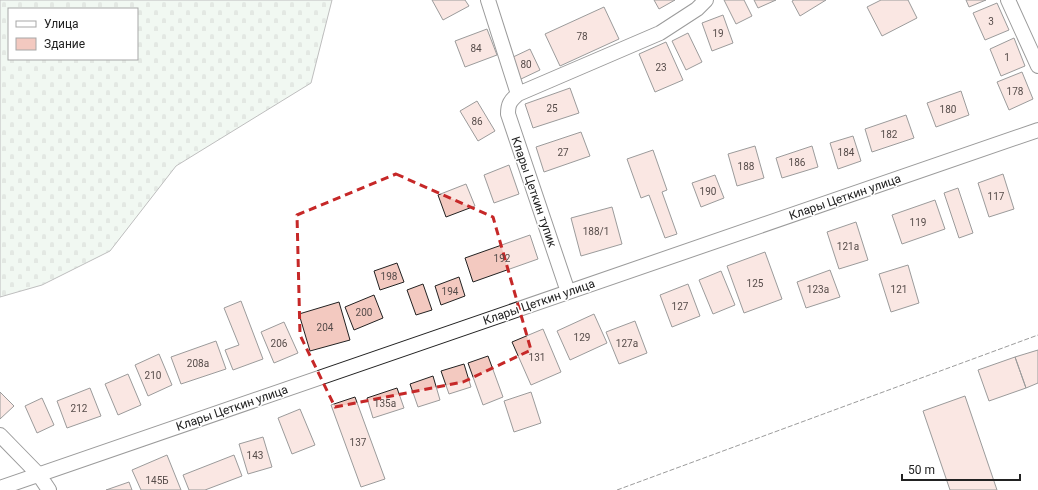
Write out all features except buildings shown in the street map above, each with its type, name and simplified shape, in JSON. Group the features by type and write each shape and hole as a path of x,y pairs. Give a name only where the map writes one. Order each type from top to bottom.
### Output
{"street":[{"path":"488,0 518,94 660,33 697,9 706,0"},
{"path":"1008,0 1038,66"},
{"name":"Клары Цеткин тупик","path":"518,94 511,100 508,107 508,114 568,292"},
{"name":"Клары Цеткин улица","path":"0,488 1038,130"},
{"path":"0,435 39,475 49,490"}],"highlighted area":[{"path":"396,174 493,217 531,350 463,382 335,407 300,335 297,215"}],"green space":[{"path":"0,0 332,0 311,83 176,166 110,251 42,285 0,297"}],"fence":[{"path":"617,490 1038,335"}]}
